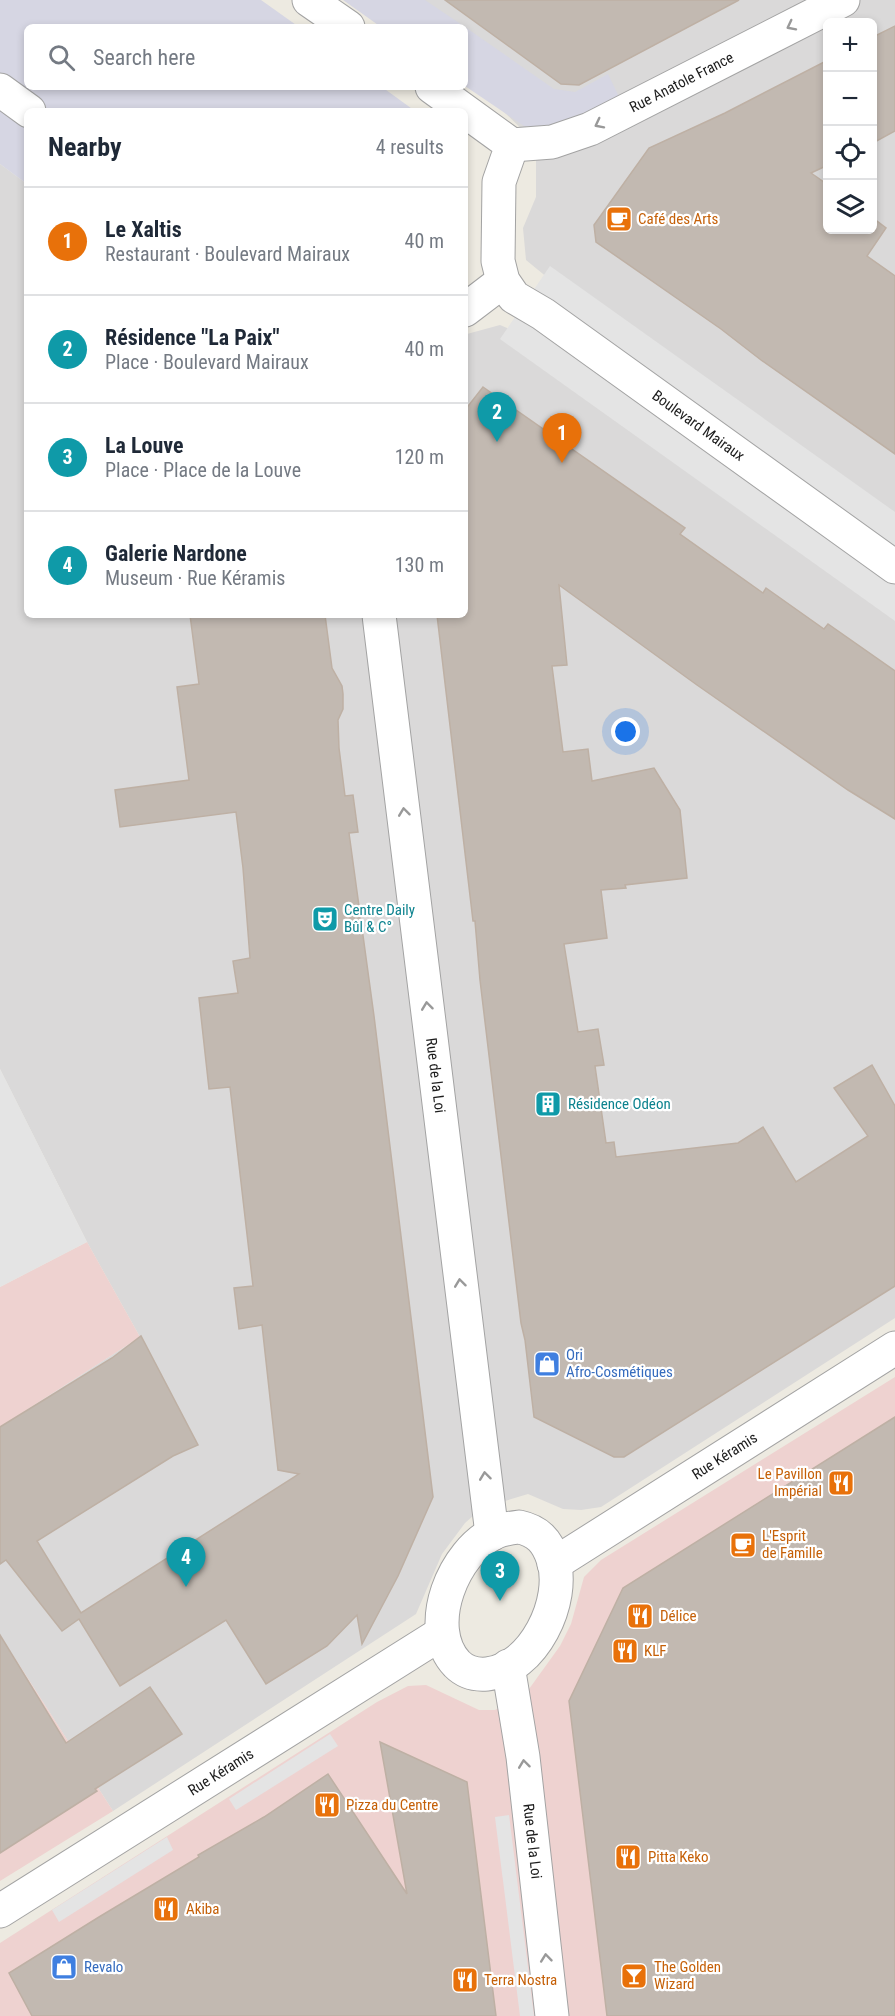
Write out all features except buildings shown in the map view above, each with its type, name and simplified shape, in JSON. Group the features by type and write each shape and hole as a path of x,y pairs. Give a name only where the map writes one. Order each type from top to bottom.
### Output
{"street":[{"path":"309,0 344,24"},
{"name":"Rue Anatole France","path":"512,145 552,142 590,129 843,0"},
{"path":"0,90 25,108"},
{"path":"436,90 461,108"},
{"path":"468,113 512,145 499,182 498,261 503,281 468,308"},
{"name":"Boulevard Mairaux","path":"503,281 514,297 543,315 895,567"},
{"name":"Rue de la Loi","path":"379,618 492,1534"},
{"name":"Rue Kéramis","path":"554,1564 895,1348"},
{"path":"519,1527 534,1532 545,1541 554,1564 556,1577 554,1601 548,1619 532,1646 515,1662 491,1674 469,1672 458,1665 442,1633 441,1623 445,1602 457,1570 476,1546 492,1534 519,1527"},
{"name":"Rue Kéramis","path":"0,1911 442,1633"},
{"name":"Rue de la Loi","path":"508,1666 523,1757 552,2016"}],"shaded area":[{"path":"0,0 261,0 295,24 24,24 24,90 386,90 411,108 24,108 24,182 0,164"},
{"path":"343,0 425,0 461,24 377,24"},
{"path":"355,0 895,0 895,526 554,283 526,260 523,228 536,197 536,143 499,107 468,84 468,24 388,24"},
{"path":"468,29 554,89 575,92 608,74 623,105 543,129 524,126 468,88"},
{"path":"0,164 24,182 24,618 468,618 468,334 500,325 526,336 895,601 895,1318 601,1507 581,1510 563,1509 528,1494 482,1508 465,1523 442,1554 416,1614 113,1811 0,1635 0,1427 140,1337 87,1242 0,1069"},
{"path":"550,266 895,512 895,621 500,339"},
{"path":"0,1069 87,1242 0,1287"},
{"path":"87,1242 140,1337 0,1427 0,1287"},
{"path":"895,1377 895,2016 0,2016 0,1943 377,1702 408,1686 426,1685 479,1710 495,1710 524,1696 560,1646 571,1624 584,1577 601,1560"},
{"path":"0,1635 113,1811 0,1881"},
{"path":"330,1734 338,1746 236,1810 229,1799"},
{"path":"509,1815 534,2016 520,2016 495,1817"},
{"path":"167,1837 173,1850 59,1922 52,1910"}],"place":[{"name":"Café des Arts","path":"619,219"},
{"name":"Résidence \"La Paix\"","path":"497,442"},
{"name":"Le Xaltis","path":"562,463"},
{"name":"Centre Daily Bûl & C°","path":"325,919"},
{"name":"Résidence Odéon","path":"548,1104"},
{"name":"Ori Afro-Cosmétiques","path":"547,1364"},
{"name":"Le Pavillon Impérial","path":"841,1483"},
{"name":"L'Esprit de Famille","path":"743,1545"},
{"name":"Galerie Nardone","path":"186,1587"},
{"name":"La Louve","path":"500,1601"},
{"name":"Délice","path":"640,1616"},
{"name":"KLF","path":"625,1651"},
{"name":"Pizza du Centre","path":"327,1805"},
{"name":"Pitta Keko","path":"628,1857"},
{"name":"Akiba","path":"166,1909"},
{"name":"Revalo","path":"64,1967"},
{"name":"The Golden Wizard","path":"634,1976"},
{"name":"Terra Nostra","path":"465,1980"}]}
